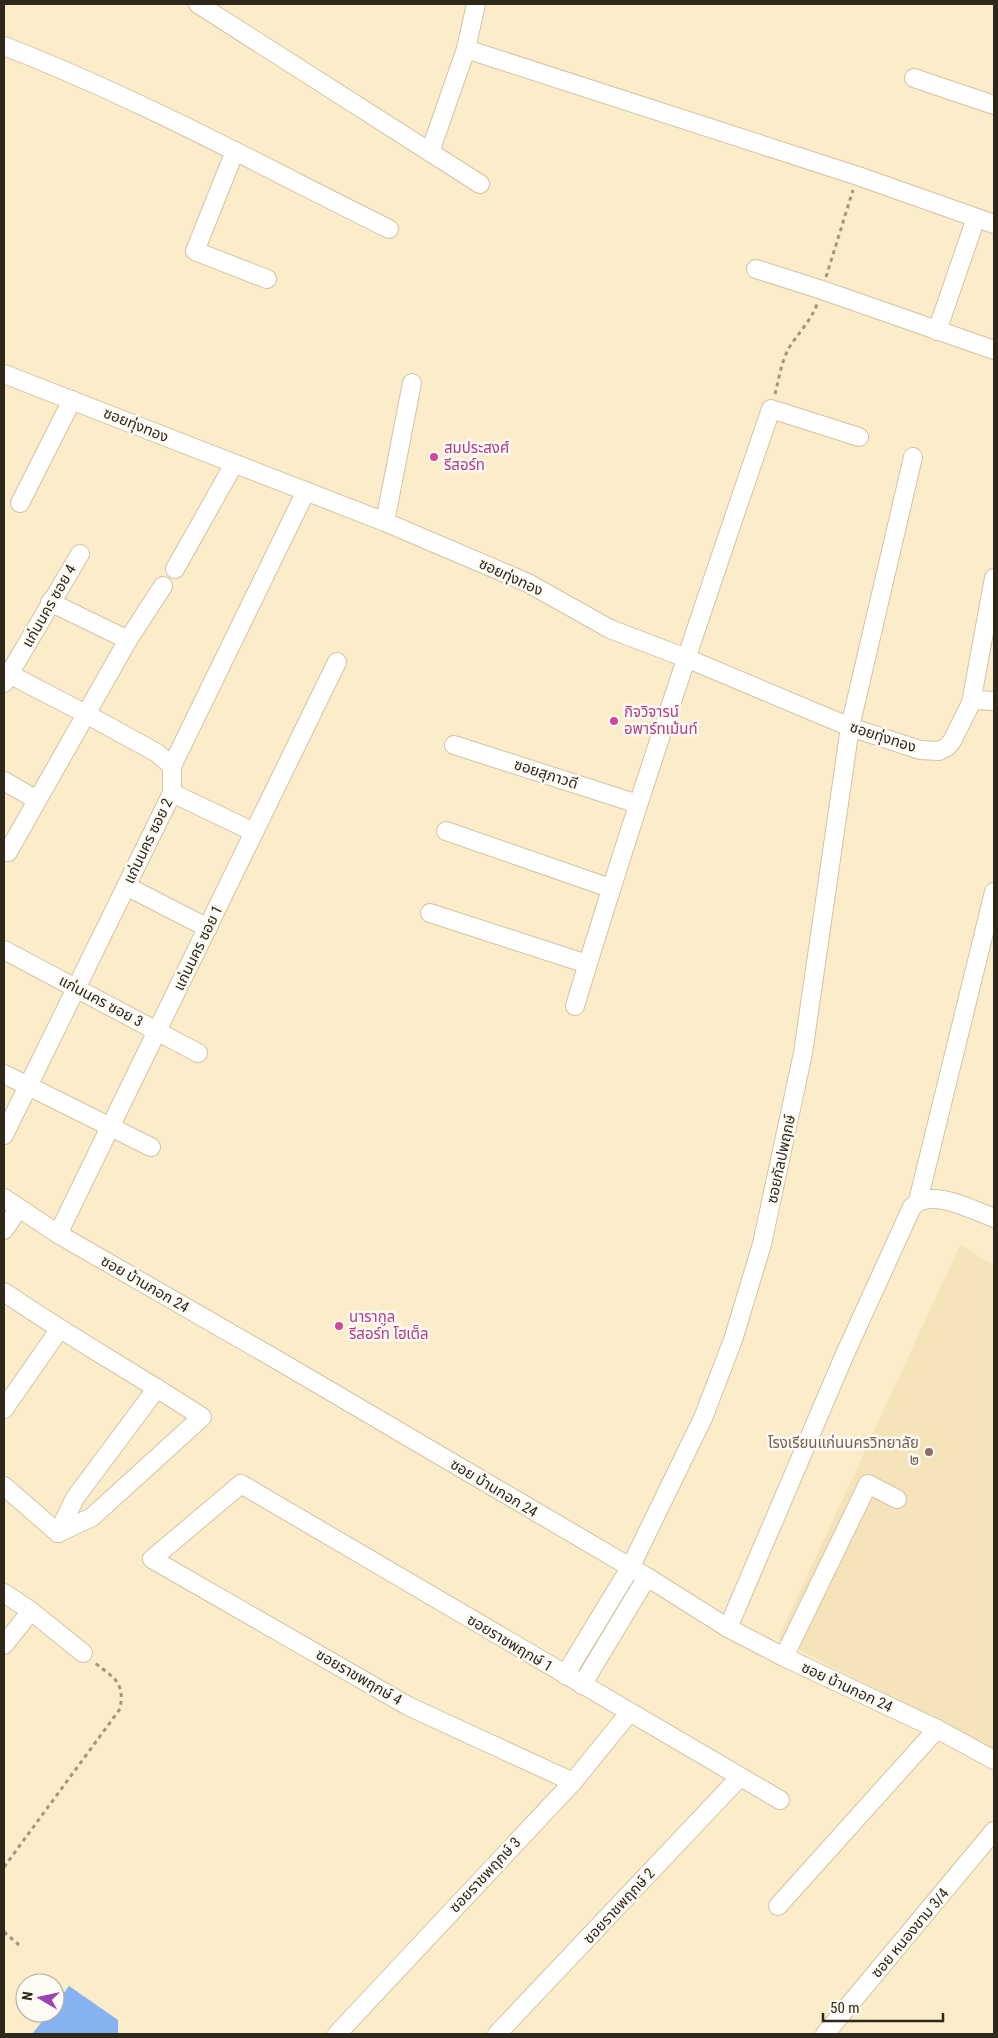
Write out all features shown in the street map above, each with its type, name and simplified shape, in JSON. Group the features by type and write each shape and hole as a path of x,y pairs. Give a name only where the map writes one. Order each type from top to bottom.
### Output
{"street":[{"path":"198,4 480,184"},
{"path":"430,152 466,50 476,4"},
{"path":"4,46 63,69 235,151 249,160 389,229"},
{"path":"466,50 858,176 994,224"},
{"path":"914,78 994,105"},
{"path":"235,151 195,251 267,279"},
{"path":"937,330 976,218"},
{"path":"756,270 822,290 994,350"},
{"name":"ซอยทุ่งทอง","path":"4,374 386,522 528,583 610,629 686,658 850,726 920,750 939,750 946,747 952,741 971,703 994,578"},
{"path":"386,522 412,383"},
{"path":"20,503 72,400"},
{"path":"575,1006 610,888 771,410 858,436"},
{"name":"ซอยกัลปพฤกษ์","path":"565,1675 630,1568 703,1418 733,1340 762,1244 803,1053 850,726 913,457"},
{"path":"175,569 234,464"},
{"name":"แก่นนคร ซอย 2","path":"4,1135 172,793 172,766 306,491"},
{"name":"แก่นนคร ซอย 4","path":"6,679 80,554"},
{"path":"8,852 128,640 162,586"},
{"path":"50,602 128,640"},
{"name":"แก่นนคร ซอย 1","path":"58,1234 337,662"},
{"path":"6,679 86,714 157,753 172,766"},
{"path":"971,703 976,700 994,701"},
{"name":"ซอยสุภาวดี","path":"454,745 638,804"},
{"path":"4,781 37,800"},
{"path":"172,793 254,832"},
{"path":"446,831 610,888"},
{"path":"126,886 208,928"},
{"path":"918,1201 994,892"},
{"path":"430,913 588,964"},
{"name":"แก่นนคร ซอย 3","path":"4,950 198,1053"},
{"path":"4,1074 152,1147"},
{"name":"ซอย บ้านกอก 24","path":"4,1198 58,1234 648,1577 728,1628 784,1658 937,1729 994,1760"},
{"path":"728,1628 845,1354 912,1207 918,1201 930,1198 942,1200 994,1218"},
{"path":"4,1230 19,1208"},
{"path":"4,1292 59,1330 202,1417 92,1517 58,1533"},
{"path":"4,1409 59,1330"},
{"path":"58,1533 75,1498 157,1388"},
{"name":"ซอยราชพฤกษ์ 4","path":"241,1484 152,1559 408,1706 573,1782"},
{"name":"ซอยราชพฤกษ์ 1","path":"241,1484 780,1800"},
{"path":"784,1658 868,1484 897,1499"},
{"path":"4,1486 58,1533"},
{"path":"582,1685 648,1577"},
{"path":"4,1593 83,1653"},
{"path":"4,1645 30,1611"},
{"name":"ซอยราชพฤกษ์ 3","path":"337,2034 573,1782 629,1713"},
{"path":"778,1906 937,1729"},
{"name":"ซอยราชพฤกษ์ 2","path":"497,2034 740,1777"},
{"name":"ซอย หนองขาม 3/4","path":"825,2034 994,1832"}],"path":[{"path":"4,1867 120,1708 123,1694 118,1681 83,1653"},
{"path":"4,1932 20,1944"}],"shaded area":[{"name":"โรงเรียนแก่นนครวิทยาลัย ๒","path":"960,1245 994,1265 994,1750 778,1639"}],"water":[{"path":"69,1986 118,2020 118,2034 32,2034 41,2023 65,2023 65,1991"}],"place":[{"name":"สมประสงศ์ รีสอร์ท","path":"434,457"},
{"name":"กิจวิจารน์ อพาร์ทเม้นท์","path":"614,721"},
{"name":"นารากูล รีสอร์ท โฮเต็ล","path":"339,1326"},
{"name":"โรงเรียนแก่นนครวิทยาลัย ๒","path":"929,1452"}]}
